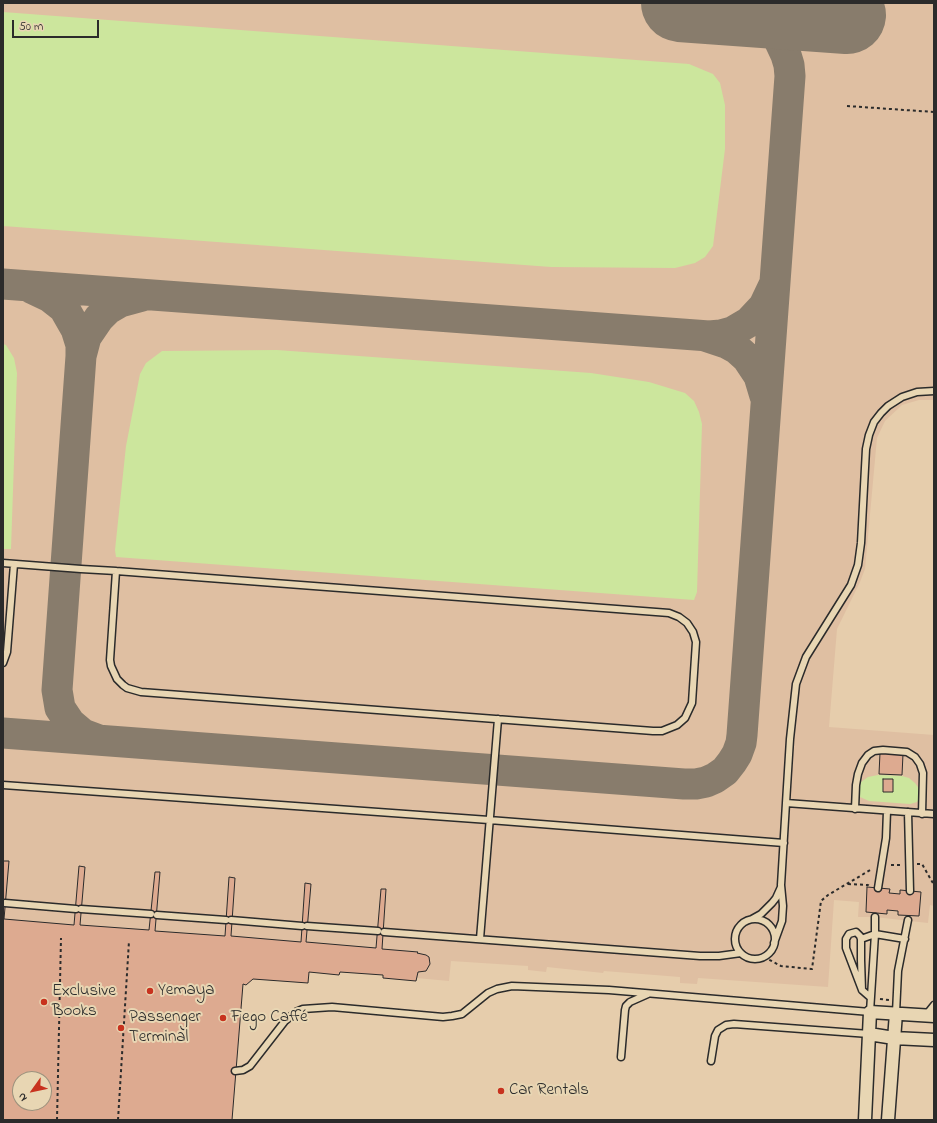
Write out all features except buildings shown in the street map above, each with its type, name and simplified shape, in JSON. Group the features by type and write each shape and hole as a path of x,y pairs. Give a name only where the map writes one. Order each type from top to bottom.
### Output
{"street":[{"path":"865,1120 870,1012 930,1016"},
{"path":"888,1120 896,1013"},
{"path":"869,1034 894,1038 934,1040"}],"lane":[{"path":"781,885 776,898 772,903 761,914 742,923 737,930 735,938 736,946 746,957 758,959 764,957 772,949 782,921 783,906 781,885 790,739 796,684 806,657 851,585 858,565 861,543 866,449 869,436 874,422 894,401 917,392 934,392"},
{"path":"3,563 669,614 687,623 693,632 696,642 692,703 685,718 677,725 662,731 653,731 141,692 127,688 117,679 111,666 110,660 116,572"},
{"path":"3,663 7,652 14,564"},
{"path":"480,939 498,719"},
{"path":"854,809 856,784 862,763 868,755 874,751 883,750 907,752 915,757 920,764 923,773 922,814"},
{"path":"3,785 784,843"},
{"path":"786,803 934,814"},
{"path":"878,888 886,838 887,811"},
{"path":"908,812 910,891"},
{"path":"5,903 700,956 719,956 741,953"},
{"path":"235,1071 243,1070 250,1066 285,1021 296,1012 303,1009 332,1007 443,1017 462,1014 488,993 497,989 512,986 609,990 870,1012 875,917"},
{"path":"750,920 763,921 768,925 772,930 774,943"},
{"path":"896,1013 898,972 908,920"},
{"path":"862,990 861,939 856,932 849,934 846,939 846,948 862,990 870,997"},
{"path":"861,939 875,934 905,939"},
{"path":"621,1056 626,1006 630,1002 649,994"},
{"path":"930,1016 934,1005"},
{"path":"711,1061 715,1036 718,1030 726,1025 734,1024 869,1034"}],"path":[{"path":"847,106 934,112"},
{"path":"847,884 868,885 872,868 876,860 890,865 921,864 934,885"},
{"path":"764,957 781,966 811,969 822,901 824,898 872,868"},
{"path":"57,1120 61,938"},
{"path":"118,1120 129,941"}],"shaded area":[{"path":"3,3 934,3 934,400 919,400 902,405 885,421 877,438 865,569 837,629 829,727 934,735 934,906 930,905 928,923 875,917 858,917 859,902 834,900 828,987 698,978 697,984 680,983 680,977 604,971 603,973 547,967 546,972 528,970 528,966 451,961 449,981 416,978 416,981 383,978 383,975 340,972 339,975 309,972 308,983 253,979 246,985 243,984 235,1071 52,1110 52,1071 12,1071 12,1111 46,1111 3,1120"}],"green space":[{"path":"3,12 689,64 713,74 720,83 725,105 725,149 713,246 705,257 695,263 675,268 551,267 3,226"},
{"path":"3,344 6,345 14,358 17,373 11,549 3,549"},
{"path":"277,350 591,373 649,382 685,393 694,401 702,424 697,592 694,600 116,557 115,550 126,446 140,374 146,363 162,351"},
{"path":"878,775 902,776 909,778 920,790 920,797 917,802 910,804 869,801 860,797 859,789 861,782 868,777"}],"taxiway":[{"path":"3,733 684,784 706,782 725,771 737,754 742,735 790,76 786,55 779,40 770,27 755,16 725,6"},
{"path":"3,284 709,336 732,332 749,322 764,306 774,285"},
{"path":"31,288 50,297 64,308 76,329 81,345 57,690 60,708 70,723 83,734 99,740"},
{"path":"81,356 86,337 99,318 108,309 120,302 142,296"},
{"path":"705,336 726,343 737,349 747,358 759,376 765,396"}],"runway":[{"path":"680,3 847,15"}],"place":[{"name":"Yemaya","path":"150,991"},
{"name":"Exclusive Books","path":"44,1002"},
{"name":"Fego Caffé","path":"223,1018"},
{"name":"Passenger Terminal","path":"121,1028"},
{"name":"Car Rentals","path":"501,1091"}]}
